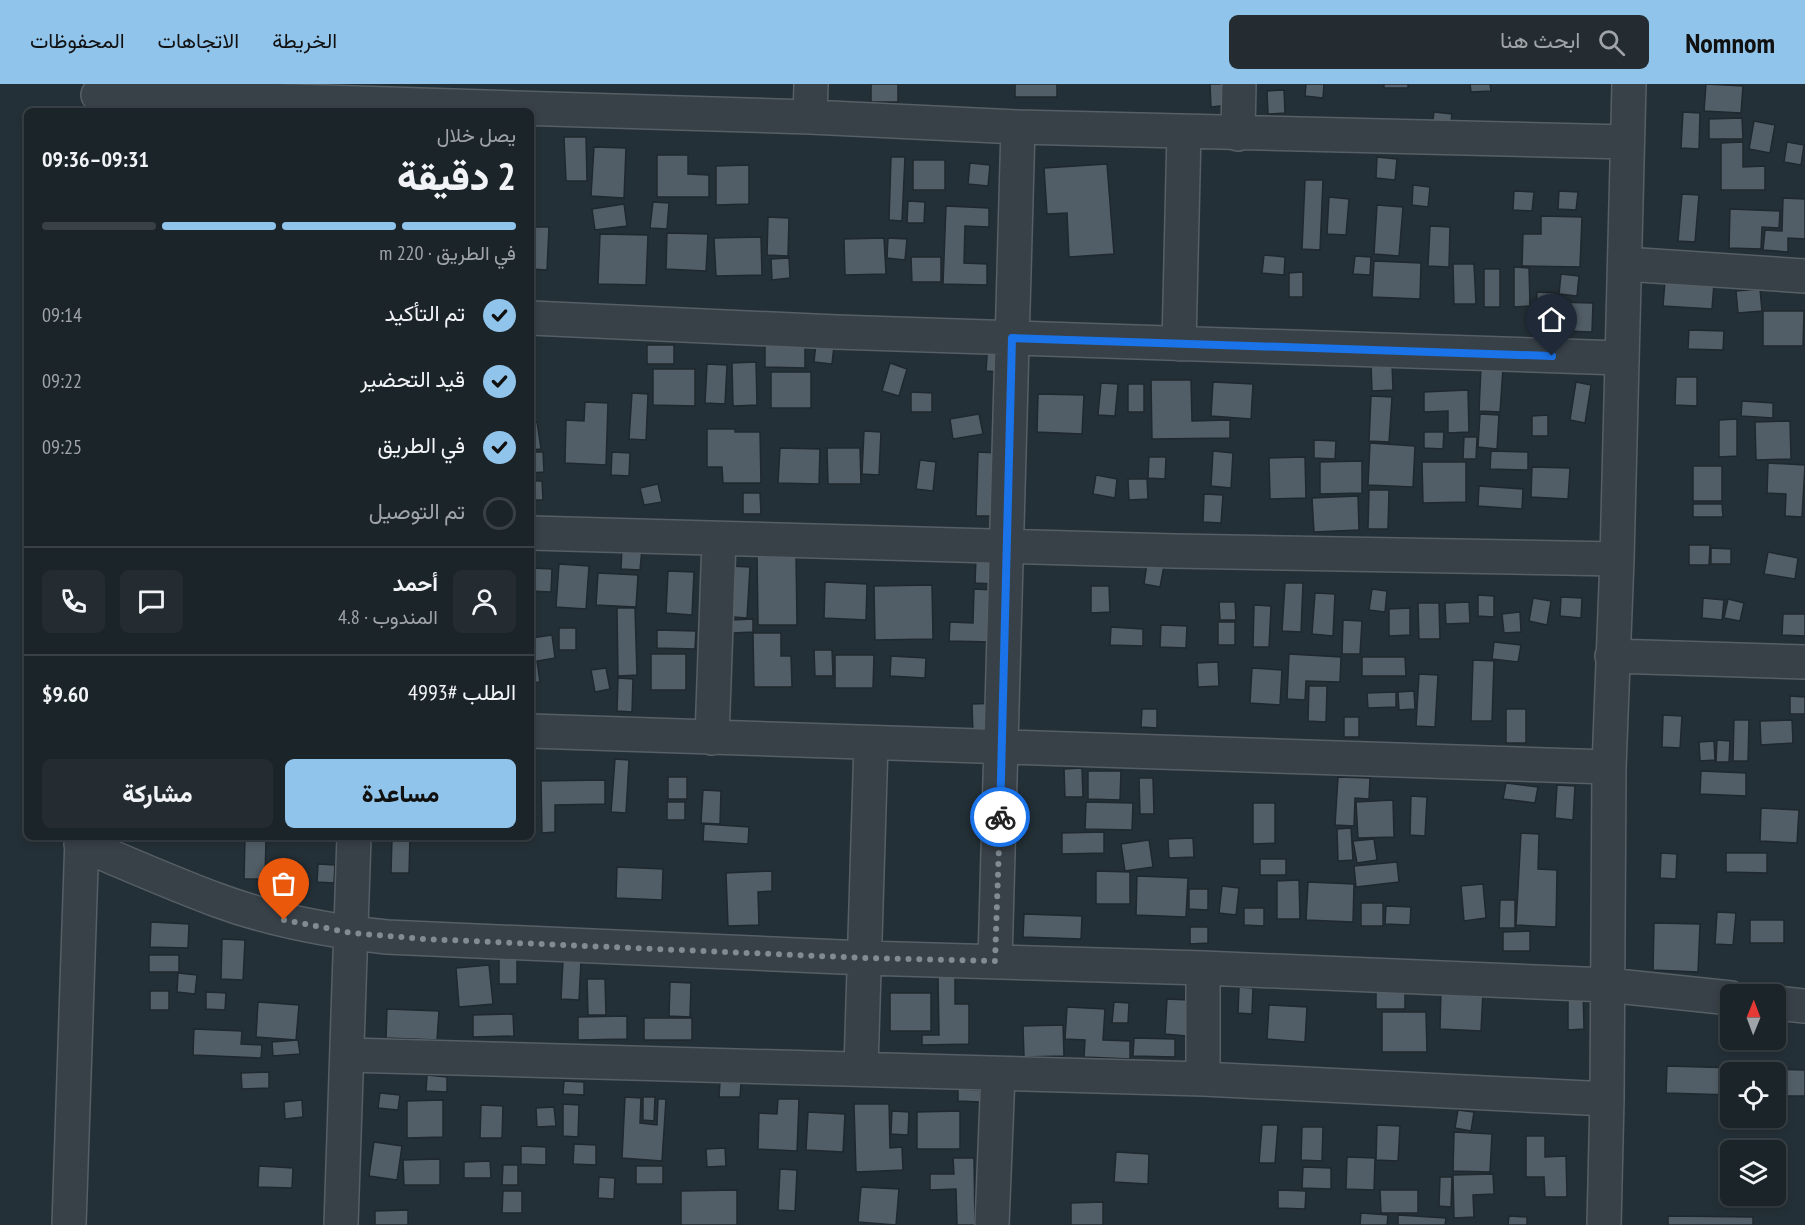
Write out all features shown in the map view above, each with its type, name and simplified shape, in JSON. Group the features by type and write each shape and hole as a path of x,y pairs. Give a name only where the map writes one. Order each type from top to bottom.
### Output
{"street":[{"path":"810,117 811,84"},
{"path":"1238,134 1239,84"},
{"path":"1604,1225 1607,1099 1608,767 1617,559 1629,84"},
{"path":"98,97 382,100 1018,127 1627,142"},
{"path":"995,961 1018,127"},
{"path":"1179,344 1184,132"},
{"path":"1625,264 1805,276"},
{"path":"534,318 787,330 1622,358"},
{"path":"534,533 719,540 1617,559"},
{"path":"712,738 719,540"},
{"path":"1612,656 1805,662"},
{"path":"534,731 1608,767"},
{"path":"861,1068 871,743"},
{"path":"341,1225 354,840"},
{"path":"69,1225 81,841 226,903 284,920 352,933 424,939 865,958 1203,968 1607,985 1720,997"},
{"path":"1203,968 1203,1079"},
{"path":"1786,1004 1805,1006"},
{"path":"348,1056 1203,1079 1607,1099"},
{"path":"992,1225 998,1074"}],"building":[{"path":"871,84 898,84 898,102 871,102"},
{"path":"1015,84 1057,84 1057,97 1015,97"},
{"path":"1210,84 1228,84 1229,105 1211,107"},
{"path":"1306,84 1324,84 1323,98 1305,96"},
{"path":"1384,84 1408,84 1408,88 1384,88"},
{"path":"1470,84 1490,84 1491,91 1471,92"},
{"path":"1706,84 1743,86 1741,113 1704,111"},
{"path":"1284,90 1285,113 1268,114 1267,91"},
{"path":"1434,112 1452,114 1450,129 1432,127"},
{"path":"1683,112 1700,113 1699,149 1681,148"},
{"path":"1742,118 1743,139 1709,139 1709,119"},
{"path":"1754,121 1775,125 1770,153 1749,149"},
{"path":"564,137 586,137 587,181 566,181"},
{"path":"1743,142 1743,167 1765,166 1765,190 1721,190 1721,143"},
{"path":"1787,142 1804,145 1801,165 1784,162"},
{"path":"594,147 626,148 624,198 591,196"},
{"path":"657,155 688,155 688,174 709,175 709,197 657,197"},
{"path":"891,157 905,157 902,221 889,220"},
{"path":"1377,157 1397,159 1395,180 1376,178"},
{"path":"913,160 945,160 945,190 913,190"},
{"path":"970,163 990,165 988,186 968,184"},
{"path":"1107,164 1114,254 1069,257 1067,213 1047,214 1044,168"},
{"path":"749,165 749,204 716,205 716,166"},
{"path":"1305,180 1323,180 1320,250 1302,249"},
{"path":"1413,185 1430,187 1428,207 1412,205"},
{"path":"1514,191 1534,192 1532,211 1513,210"},
{"path":"1559,191 1578,192 1576,210 1558,209"},
{"path":"1682,194 1699,195 1695,242 1678,241"},
{"path":"1329,197 1349,199 1346,235 1327,234"},
{"path":"1783,198 1805,199 1805,239 1788,238 1788,252 1763,250 1765,230 1782,231"},
{"path":"908,201 925,202 924,223 907,223"},
{"path":"653,202 669,203 667,229 650,228"},
{"path":"624,204 627,226 595,230 592,209"},
{"path":"1377,205 1403,207 1399,256 1374,254"},
{"path":"946,206 989,208 989,227 965,226 964,263 987,264 987,285 943,284"},
{"path":"1730,209 1780,211 1779,228 1762,227 1761,249 1729,248"},
{"path":"1541,216 1582,217 1580,267 1522,266 1523,234 1541,234"},
{"path":"768,217 789,218 788,256 767,255"},
{"path":"1430,226 1450,227 1449,267 1428,266"},
{"path":"534,227 549,227 547,270 534,269"},
{"path":"667,233 708,234 706,271 666,269"},
{"path":"600,234 648,235 646,285 598,284"},
{"path":"761,237 762,275 716,276 714,238"},
{"path":"884,238 886,274 845,275 844,239"},
{"path":"888,238 907,239 905,260 887,258"},
{"path":"1264,255 1285,257 1284,275 1262,273"},
{"path":"1355,256 1371,257 1370,275 1353,274"},
{"path":"911,257 941,257 941,282 912,282"},
{"path":"789,258 790,278 772,280 771,259"},
{"path":"1374,261 1421,263 1420,299 1372,297"},
{"path":"1453,264 1474,264 1476,304 1454,304"},
{"path":"1514,267 1529,268 1530,306 1514,307"},
{"path":"1484,269 1500,269 1500,307 1484,307"},
{"path":"1303,272 1303,297 1289,297 1289,273"},
{"path":"1561,274 1579,276 1577,296 1559,294"},
{"path":"1665,281 1714,283 1712,309 1663,306"},
{"path":"1760,289 1762,311 1738,313 1736,291"},
{"path":"1537,292 1555,293 1555,302 1593,303 1592,332 1535,330"},
{"path":"1763,311 1804,311 1803,346 1763,346"},
{"path":"1689,330 1724,331 1723,350 1688,349"},
{"path":"988,342 1015,373 986,371"},
{"path":"816,343 834,346 832,364 814,362"},
{"path":"647,345 674,345 674,364 647,364"},
{"path":"765,345 805,346 805,368 765,367"},
{"path":"756,362 757,405 733,406 732,363"},
{"path":"890,363 907,369 899,396 882,391"},
{"path":"707,364 727,365 725,404 705,403"},
{"path":"1371,364 1392,364 1393,390 1372,391"},
{"path":"1481,367 1503,368 1500,412 1479,411"},
{"path":"653,369 695,369 695,406 653,405"},
{"path":"771,372 811,372 811,408 771,408"},
{"path":"1676,377 1697,377 1697,406 1675,405"},
{"path":"1151,380 1191,380 1192,421 1230,420 1230,438 1152,439"},
{"path":"1213,382 1253,384 1251,419 1211,416"},
{"path":"1576,382 1591,385 1585,423 1570,420"},
{"path":"1101,383 1118,384 1115,416 1098,415"},
{"path":"1128,384 1144,384 1144,412 1128,412"},
{"path":"1468,390 1469,432 1448,433 1448,411 1424,412 1424,392"},
{"path":"911,392 932,393 932,412 911,412"},
{"path":"632,393 648,394 646,440 629,439"},
{"path":"1038,394 1084,395 1082,434 1037,432"},
{"path":"1371,396 1392,397 1389,442 1369,441"},
{"path":"1742,401 1773,403 1773,418 1741,416"},
{"path":"585,402 608,403 606,465 565,463 566,420 584,421"},
{"path":"979,414 983,434 953,439 950,419"},
{"path":"1480,414 1499,415 1497,449 1478,447"},
{"path":"1548,415 1548,436 1532,436 1532,416"},
{"path":"1737,419 1737,456 1719,457 1719,420"},
{"path":"1790,421 1791,459 1756,460 1755,422"},
{"path":"534,422 537,422 541,449 534,450"},
{"path":"707,429 760,432 761,483 723,483 722,467 707,467"},
{"path":"864,431 881,432 879,475 862,474"},
{"path":"1424,432 1444,432 1443,449 1424,448"},
{"path":"1464,437 1477,437 1476,459 1463,459"},
{"path":"1314,440 1336,441 1335,459 1314,458"},
{"path":"1370,443 1415,446 1413,487 1368,485"},
{"path":"780,448 820,449 819,484 778,483"},
{"path":"827,448 860,448 861,484 828,484"},
{"path":"1213,451 1233,453 1231,488 1211,486"},
{"path":"1491,451 1528,452 1528,470 1490,469"},
{"path":"534,452 543,452 544,472 534,473"},
{"path":"612,452 630,453 629,476 611,475"},
{"path":"978,452 997,453 994,516 976,516"},
{"path":"1149,457 1166,457 1165,479 1148,478"},
{"path":"1305,457 1306,498 1270,499 1269,458"},
{"path":"920,460 936,462 933,491 916,489"},
{"path":"1362,461 1362,493 1320,494 1320,462"},
{"path":"1422,462 1466,462 1466,502 1423,503"},
{"path":"1768,463 1805,465 1802,517 1785,516 1786,494 1767,493"},
{"path":"1693,466 1722,466 1722,501 1693,501"},
{"path":"1532,467 1570,468 1568,499 1531,497"},
{"path":"1096,475 1117,479 1115,498 1093,494"},
{"path":"1128,479 1147,479 1148,499 1129,500"},
{"path":"534,481 542,481 543,500 534,500"},
{"path":"658,484 662,502 644,505 640,488"},
{"path":"1479,486 1523,489 1522,509 1478,506"},
{"path":"1369,490 1389,490 1388,529 1368,529"},
{"path":"743,493 760,493 761,514 743,514"},
{"path":"1204,494 1223,495 1221,523 1203,522"},
{"path":"1358,496 1359,530 1314,532 1312,498"},
{"path":"1693,504 1722,504 1723,517 1693,517"},
{"path":"1689,545 1710,545 1709,565 1689,565"},
{"path":"622,547 642,549 640,570 621,569"},
{"path":"1711,548 1731,549 1731,564 1711,564"},
{"path":"1768,552 1798,558 1795,579 1764,574"},
{"path":"796,554 797,625 758,625 757,555"},
{"path":"976,558 995,560 994,584 975,583"},
{"path":"1147,563 1164,566 1160,587 1144,584"},
{"path":"559,564 589,566 586,609 556,607"},
{"path":"710,565 750,567 747,618 707,615"},
{"path":"534,568 552,569 551,592 534,591"},
{"path":"668,571 694,572 692,615 666,613"},
{"path":"598,573 638,575 636,607 596,605"},
{"path":"825,582 867,584 866,620 824,618"},
{"path":"1285,583 1303,583 1301,632 1282,631"},
{"path":"932,585 933,639 875,640 874,586"},
{"path":"1091,586 1109,586 1110,612 1091,613"},
{"path":"974,589 995,590 993,642 949,641 950,622 973,623"},
{"path":"1372,589 1387,591 1385,612 1369,610"},
{"path":"1315,593 1335,594 1333,636 1312,634"},
{"path":"1478,595 1494,596 1494,617 1478,616"},
{"path":"1561,597 1582,598 1581,618 1560,616"},
{"path":"1533,598 1551,601 1547,625 1529,621"},
{"path":"1703,598 1724,600 1722,620 1702,618"},
{"path":"1728,599 1744,603 1740,621 1724,618"},
{"path":"1219,602 1235,602 1236,620 1220,620"},
{"path":"1469,602 1470,623 1446,624 1445,603"},
{"path":"1418,603 1439,603 1440,639 1419,639"},
{"path":"1254,605 1271,606 1269,647 1253,647"},
{"path":"617,608 635,608 637,675 618,676"},
{"path":"1410,608 1410,635 1389,636 1389,609"},
{"path":"1520,612 1521,632 1504,633 1502,614"},
{"path":"1783,614 1805,614 1805,636 1782,635"},
{"path":"753,619 753,632 712,634 712,621"},
{"path":"1343,620 1362,621 1360,654 1342,654"},
{"path":"1218,622 1235,622 1235,645 1218,645"},
{"path":"1161,625 1187,626 1186,648 1160,647"},
{"path":"1111,627 1143,629 1143,646 1110,645"},
{"path":"559,628 576,628 576,650 559,650"},
{"path":"657,630 696,631 695,649 657,648"},
{"path":"753,633 781,633 781,656 791,656 792,687 754,687"},
{"path":"552,635 555,658 537,661 540,682 534,683 534,638"},
{"path":"1494,642 1521,645 1518,662 1492,659"},
{"path":"814,650 832,650 833,676 815,676"},
{"path":"651,654 686,654 686,690 651,690"},
{"path":"1289,654 1341,657 1340,682 1306,681 1305,700 1287,699"},
{"path":"835,655 874,655 873,688 835,688"},
{"path":"891,656 926,658 925,678 890,676"},
{"path":"1362,657 1405,657 1406,676 1362,676"},
{"path":"1473,660 1494,661 1492,721 1471,721"},
{"path":"1218,662 1219,686 1198,687 1197,663"},
{"path":"606,668 610,689 595,692 591,670"},
{"path":"1252,668 1282,670 1280,705 1250,703"},
{"path":"1419,674 1438,675 1435,727 1416,726"},
{"path":"618,678 633,679 632,712 617,711"},
{"path":"1309,686 1327,686 1326,722 1308,721"},
{"path":"1414,691 1415,709 1399,710 1398,692"},
{"path":"1396,692 1396,707 1368,708 1367,693"},
{"path":"1790,696 1805,697 1805,714 1790,714"},
{"path":"1000,703 1001,734 973,735 972,704"},
{"path":"1142,709 1157,709 1157,728 1141,727"},
{"path":"1506,709 1526,709 1526,743 1506,743"},
{"path":"1663,715 1682,716 1680,748 1662,747"},
{"path":"1344,717 1359,717 1359,737 1344,737"},
{"path":"1734,720 1749,720 1748,761 1733,761"},
{"path":"1792,720 1793,743 1761,745 1760,721"},
{"path":"1717,740 1730,741 1729,762 1716,762"},
{"path":"1714,741 1715,760 1700,761 1699,742"},
{"path":"615,759 629,760 626,813 611,812"},
{"path":"1082,768 1083,797 1065,797 1064,769"},
{"path":"1088,771 1121,771 1120,800 1088,799"},
{"path":"1701,771 1746,773 1746,796 1700,794"},
{"path":"668,777 687,777 687,799 668,799"},
{"path":"1338,777 1370,778 1369,799 1355,798 1354,826 1335,825"},
{"path":"1139,778 1153,778 1154,814 1140,814"},
{"path":"605,780 605,804 555,805 555,832 542,833 541,781"},
{"path":"1506,783 1538,787 1535,803 1503,799"},
{"path":"1557,785 1575,786 1573,820 1555,818"},
{"path":"703,790 721,791 720,824 701,823"},
{"path":"1411,796 1427,797 1425,836 1410,835"},
{"path":"1393,800 1394,837 1358,838 1356,802"},
{"path":"667,802 685,802 685,820 667,820"},
{"path":"1086,802 1133,803 1132,830 1085,829"},
{"path":"1253,803 1275,803 1275,843 1253,844"},
{"path":"1761,808 1799,810 1797,843 1760,841"},
{"path":"704,824 749,827 748,844 703,841"},
{"path":"1351,828 1353,860 1338,861 1337,829"},
{"path":"1104,832 1104,853 1062,854 1062,833"},
{"path":"1521,833 1539,834 1538,869 1557,870 1556,927 1516,925"},
{"path":"1193,838 1194,857 1169,858 1168,839"},
{"path":"1374,839 1377,860 1357,863 1353,841"},
{"path":"245,840 266,840 265,879 244,879"},
{"path":"392,840 410,840 409,873 391,873"},
{"path":"1149,840 1153,867 1125,871 1121,844"},
{"path":"1661,853 1677,854 1676,879 1660,878"},
{"path":"1726,853 1767,853 1767,873 1726,872"},
{"path":"1260,859 1286,859 1286,875 1260,875"},
{"path":"1397,862 1399,882 1356,887 1354,866"},
{"path":"318,864 335,865 334,883 317,882"},
{"path":"617,867 663,869 662,900 616,898"},
{"path":"772,871 772,891 758,892 759,925 728,926 726,873"},
{"path":"1096,871 1130,872 1130,904 1096,904"},
{"path":"1137,876 1188,878 1186,917 1136,915"},
{"path":"1299,880 1300,919 1277,919 1277,881"},
{"path":"1308,882 1354,884 1353,922 1306,920"},
{"path":"1483,884 1486,918 1464,921 1461,886"},
{"path":"1222,886 1239,888 1236,915 1219,913"},
{"path":"1189,889 1208,889 1208,910 1189,909"},
{"path":"1500,900 1515,900 1515,928 1499,928"},
{"path":"1361,903 1383,903 1383,926 1361,926"},
{"path":"1386,906 1411,907 1410,925 1385,924"},
{"path":"1244,908 1264,908 1264,926 1244,925"},
{"path":"1717,912 1736,913 1733,945 1715,944"},
{"path":"1024,914 1082,916 1081,939 1023,937"},
{"path":"1750,920 1784,920 1784,943 1750,943"},
{"path":"151,922 189,924 188,948 150,947"},
{"path":"1654,923 1700,924 1698,972 1653,970"},
{"path":"1190,927 1208,927 1208,943 1190,944"},
{"path":"1530,931 1530,951 1503,951 1503,932"},
{"path":"222,939 245,940 243,980 221,979"},
{"path":"149,955 179,955 179,972 149,972"},
{"path":"499,957 517,957 517,984 499,984"},
{"path":"563,960 581,961 579,1000 561,999"},
{"path":"489,965 493,1004 459,1007 456,968"},
{"path":"178,973 197,975 195,994 177,992"},
{"path":"955,974 955,1004 969,1004 969,1044 922,1045 922,1035 939,1035 938,975"},
{"path":"587,979 605,979 606,1015 588,1015"},
{"path":"670,982 691,983 690,1017 669,1016"},
{"path":"1239,987 1253,988 1252,1014 1238,1013"},
{"path":"1583,989 1584,1029 1568,1030 1568,990"},
{"path":"1441,990 1483,992 1481,1031 1440,1029"},
{"path":"150,991 169,991 169,1010 150,1010"},
{"path":"1376,991 1405,991 1405,1009 1376,1009"},
{"path":"206,992 226,993 225,1010 206,1009"},
{"path":"890,993 931,993 931,1031 890,1031"},
{"path":"1167,999 1189,1000 1187,1036 1165,1034"},
{"path":"258,1002 299,1005 296,1040 256,1037"},
{"path":"1114,1002 1129,1003 1128,1023 1112,1023"},
{"path":"1269,1005 1307,1007 1305,1042 1267,1039"},
{"path":"1067,1007 1105,1009 1103,1040 1130,1041 1130,1059 1084,1057 1085,1040 1065,1039"},
{"path":"387,1009 439,1011 437,1040 386,1038"},
{"path":"1382,1012 1426,1012 1427,1052 1382,1052"},
{"path":"513,1014 514,1036 473,1037 473,1015"},
{"path":"627,1016 627,1039 578,1040 578,1017"},
{"path":"644,1018 692,1018 692,1040 644,1040"},
{"path":"1063,1025 1064,1056 1024,1057 1023,1026"},
{"path":"194,1029 242,1031 241,1044 262,1045 261,1058 193,1055"},
{"path":"1134,1038 1175,1039 1175,1057 1133,1056"},
{"path":"298,1040 300,1054 273,1056 272,1042"},
{"path":"1667,1066 1720,1068 1720,1095 1666,1093"},
{"path":"1786,1069 1805,1070 1805,1096 1786,1096"},
{"path":"269,1072 269,1088 242,1089 241,1073"},
{"path":"427,1075 447,1077 447,1092 426,1091"},
{"path":"564,1081 584,1082 584,1095 563,1094"},
{"path":"720,1082 741,1083 740,1097 719,1097"},
{"path":"958,1089 980,1090 980,1102 958,1101"},
{"path":"380,1093 400,1095 398,1110 378,1108"},
{"path":"625,1097 641,1098 640,1123 657,1125 658,1099 666,1099 662,1161 622,1158"},
{"path":"643,1097 655,1097 654,1121 643,1120"},
{"path":"778,1099 799,1099 797,1151 758,1149 759,1113 777,1114"},
{"path":"302,1100 303,1117 285,1119 284,1102"},
{"path":"443,1100 443,1137 407,1138 407,1101"},
{"path":"563,1104 579,1105 578,1137 563,1136"},
{"path":"854,1104 889,1104 890,1148 902,1147 903,1170 856,1172"},
{"path":"481,1105 503,1106 502,1138 480,1138"},
{"path":"554,1107 556,1126 537,1127 536,1108"},
{"path":"1458,1110 1474,1112 1471,1131 1455,1128"},
{"path":"892,1111 909,1112 908,1135 891,1134"},
{"path":"960,1111 960,1149 917,1149 917,1112"},
{"path":"808,1112 845,1114 843,1152 806,1150"},
{"path":"1262,1125 1278,1125 1275,1163 1259,1163"},
{"path":"1377,1125 1400,1126 1398,1161 1376,1160"},
{"path":"1302,1127 1323,1127 1322,1161 1301,1160"},
{"path":"1454,1132 1492,1134 1490,1172 1453,1171"},
{"path":"1526,1136 1545,1136 1545,1157 1566,1156 1567,1197 1545,1197 1544,1177 1526,1177"},
{"path":"374,1142 402,1146 397,1180 369,1176"},
{"path":"574,1144 596,1145 596,1165 573,1164"},
{"path":"521,1146 546,1147 546,1165 521,1164"},
{"path":"725,1148 726,1166 707,1167 706,1149"},
{"path":"1116,1152 1149,1154 1148,1184 1114,1182"},
{"path":"1347,1157 1375,1158 1374,1190 1346,1189"},
{"path":"953,1158 974,1158 975,1225 957,1225 956,1189 930,1190 930,1174 954,1174"},
{"path":"440,1159 440,1185 404,1185 403,1160"},
{"path":"490,1161 491,1178 464,1178 464,1162"},
{"path":"503,1165 518,1165 518,1185 502,1185"},
{"path":"259,1166 293,1168 292,1188 258,1187"},
{"path":"636,1166 663,1166 663,1184 636,1184"},
{"path":"1303,1167 1331,1168 1331,1189 1302,1188"},
{"path":"780,1169 797,1170 795,1211 778,1210"},
{"path":"1493,1174 1494,1194 1473,1195 1474,1217 1454,1218 1453,1175"},
{"path":"599,1177 615,1178 614,1199 598,1198"},
{"path":"1440,1177 1452,1177 1451,1207 1439,1206"},
{"path":"861,1187 899,1189 896,1225 858,1222"},
{"path":"737,1190 737,1225 681,1225 681,1191"},
{"path":"1278,1190 1306,1191 1305,1209 1278,1208"},
{"path":"1380,1190 1418,1190 1418,1213 1381,1213"},
{"path":"503,1191 522,1191 522,1213 502,1213"},
{"path":"1103,1202 1103,1225 1071,1225 1071,1203"},
{"path":"408,1210 408,1225 375,1225 375,1211"},
{"path":"1361,1213 1388,1215 1387,1225 1360,1225"},
{"path":"1398,1215 1446,1218 1445,1225 1398,1225"},
{"path":"1509,1216 1527,1217 1527,1225 1508,1225"},
{"path":"1668,1216 1753,1217 1753,1225 1668,1225"}],"way so far":[{"path":"284,920 387,937 865,958 995,961 1000,817"}],"route":[{"path":"1000,817 1012,338 1552,356"}]}
